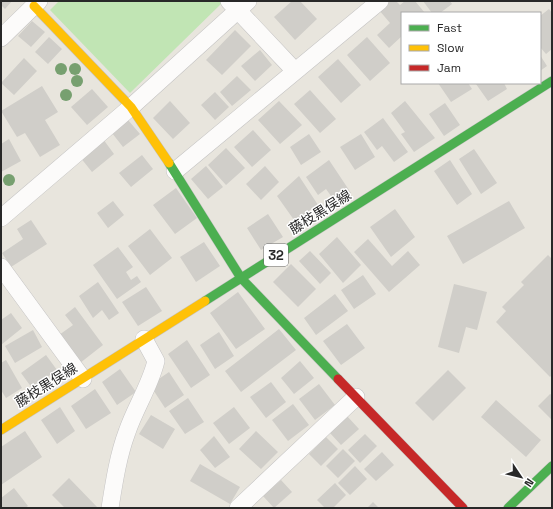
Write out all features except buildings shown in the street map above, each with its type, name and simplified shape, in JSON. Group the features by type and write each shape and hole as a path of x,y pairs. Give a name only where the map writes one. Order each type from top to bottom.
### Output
{"street":[{"path":"175,171 380,1"},
{"path":"1,38 37,3 131,107 175,171 241,278 463,508"},
{"path":"1,218 131,107 238,4 295,71"},
{"name":"藤枝黒俣線","path":"1,430 552,81"},
{"path":"1,267 83,378"},
{"path":"110,508 114,483 127,432 152,377 156,361 144,339"},
{"path":"238,508 356,397"},
{"path":"508,508 552,466"}],"green space":[{"path":"59,1 221,1 222,3 130,93 50,10"}],"traffic: fast":[{"path":"205,301 552,81"},
{"path":"169,163 241,278 338,379"},
{"path":"508,508 552,466"}],"traffic: slow":[{"path":"34,6 131,107 169,163"},
{"path":"1,430 205,301"}],"traffic: jam":[{"path":"338,379 463,508"}]}
